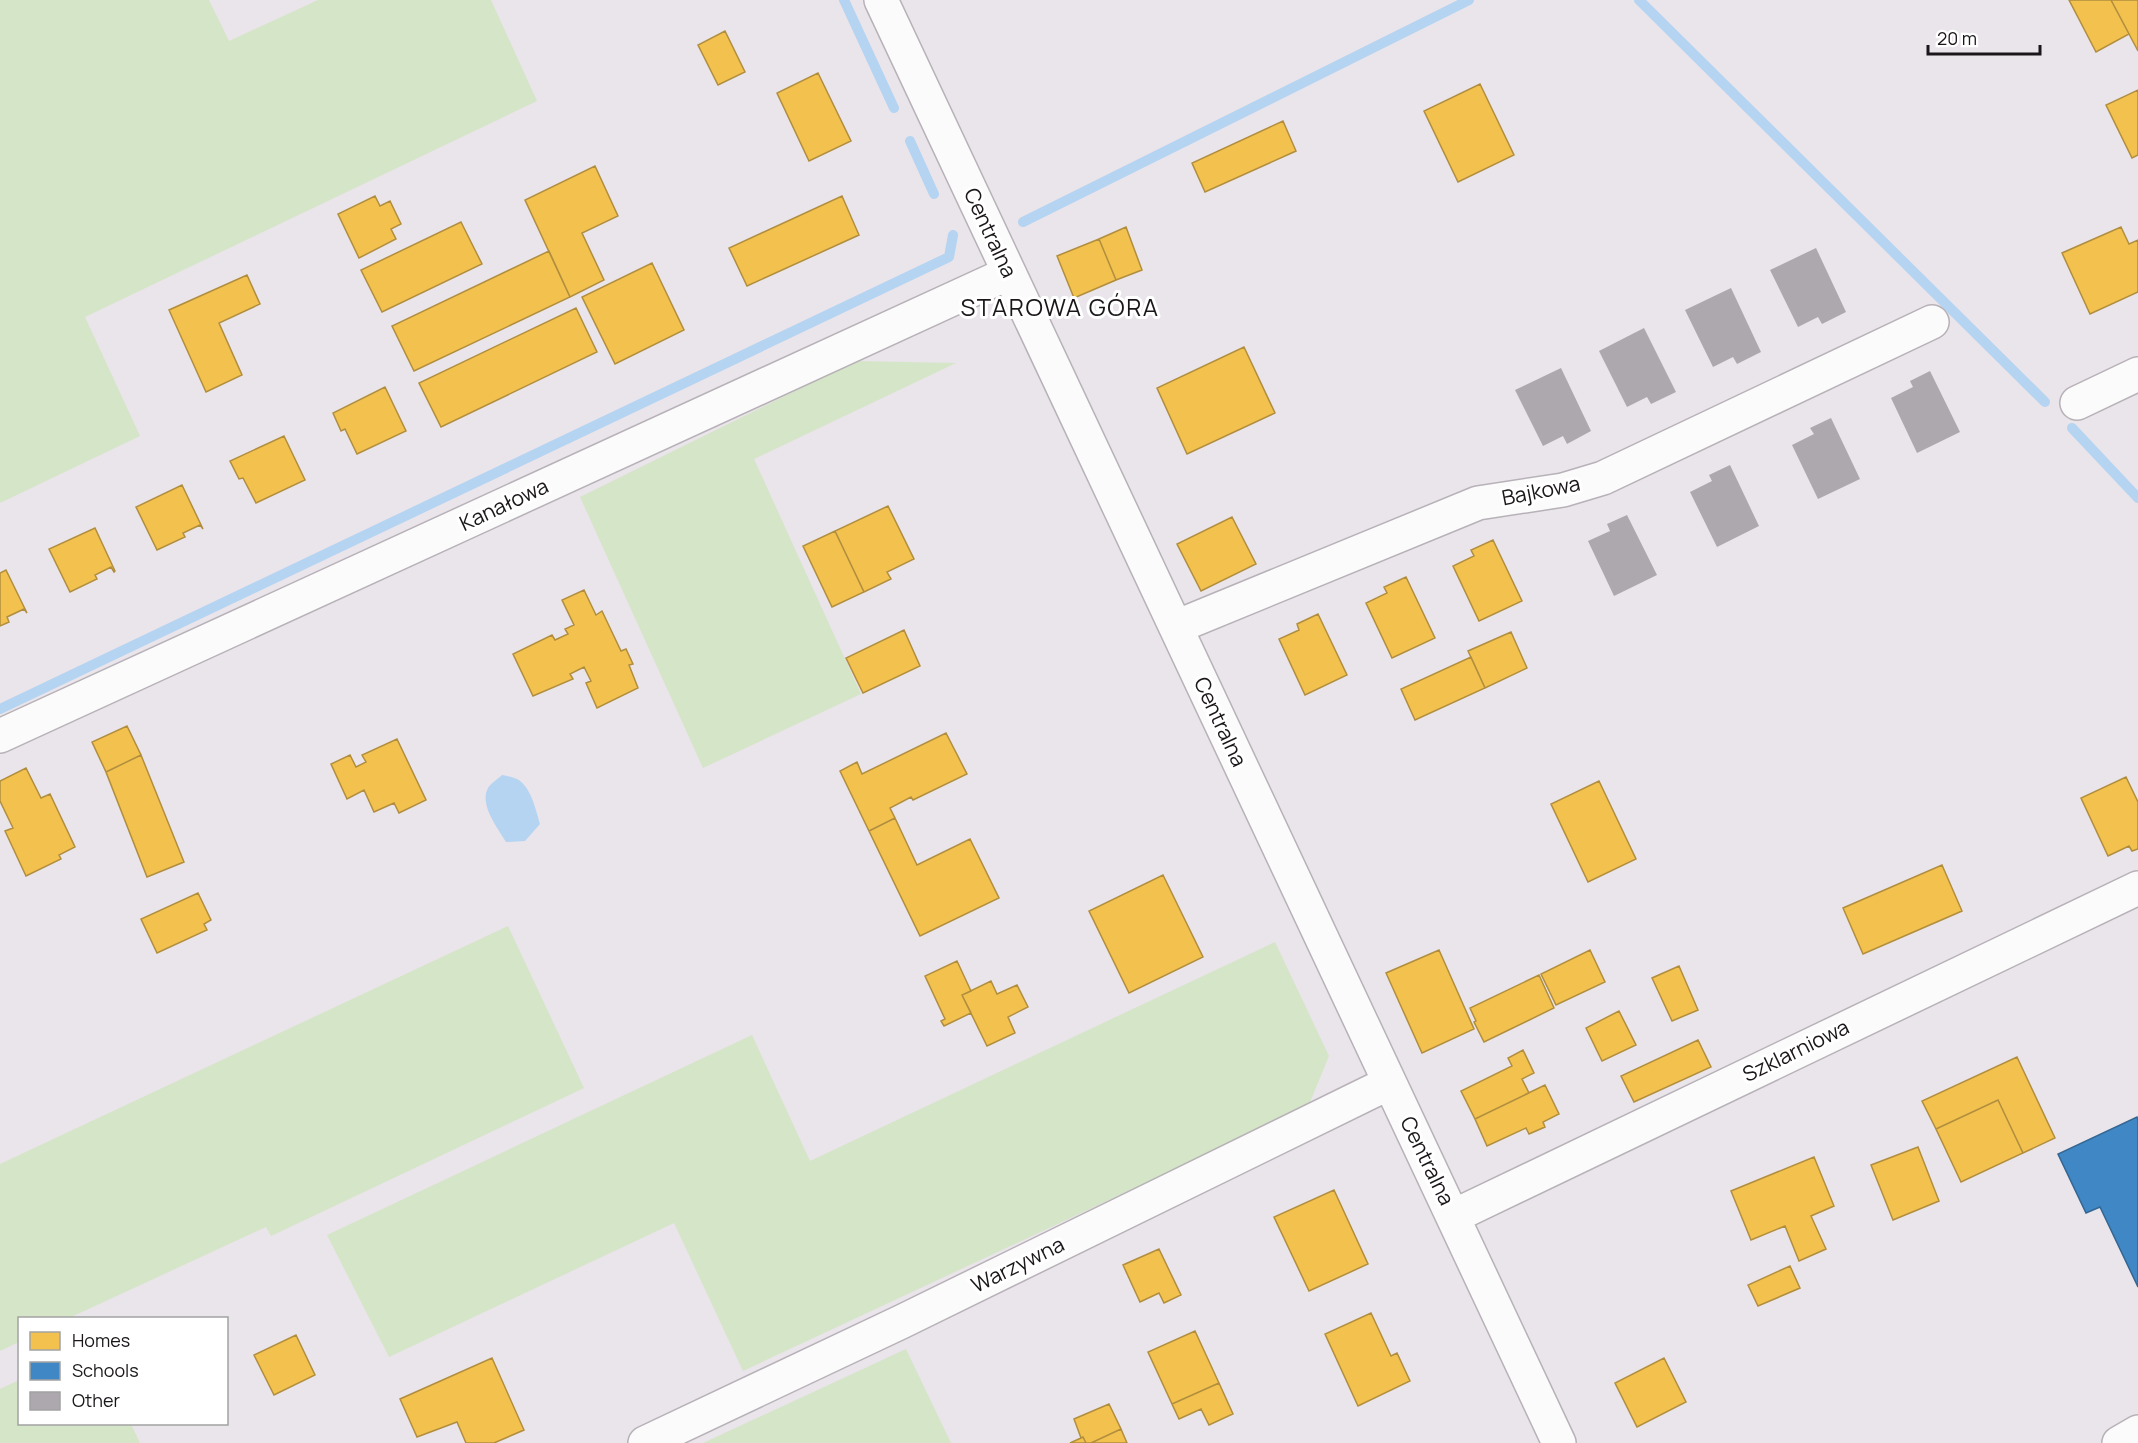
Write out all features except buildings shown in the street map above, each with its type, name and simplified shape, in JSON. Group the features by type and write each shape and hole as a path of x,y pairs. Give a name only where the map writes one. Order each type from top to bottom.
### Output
{"street":[{"name":"Centralna","path":"881,0 1559,1443"},
{"name":"Kanałowa","path":"0,736 1009,273"},
{"name":"Bajkowa","path":"1176,627 1478,502 1563,490 1603,478 1932,322"},
{"path":"2077,403 2138,374"},
{"name":"Szklarniowa","path":"1454,1216 2138,888"},
{"name":"Warzywna","path":"645,1443 912,1317 1389,1083"},
{"path":"2119,1443 2138,1432"}],"green space":[{"path":"0,0 209,0 229,41 318,0 491,0 537,101 85,317 140,436 0,503"},
{"path":"856,361 956,363 754,459 861,694 703,768 580,497"},
{"path":"508,926 584,1088 271,1236 266,1227 71,1317 18,1317 18,1342 0,1351 0,1164"},
{"path":"1275,942 1329,1056 1308,1107 743,1371 674,1223 389,1357 327,1235 752,1035 810,1161"},
{"path":"906,1349 951,1443 703,1443"},
{"path":"18,1380 18,1425 131,1425 140,1443 0,1443 0,1389"}],"water":[{"path":"502,775 522,782 535,806 540,824 525,841 506,842 488,809 486,795 488,788"}],"waterway":[{"path":"844,0 894,108"},
{"path":"1023,222 1469,0"},
{"path":"1639,0 2045,402"},
{"path":"910,141 934,194"},
{"path":"0,709 949,257 953,235"},
{"path":"2072,428 2138,498"}],"district":[{"name":"STAROWA GÓRA","path":"1060,308"}]}
